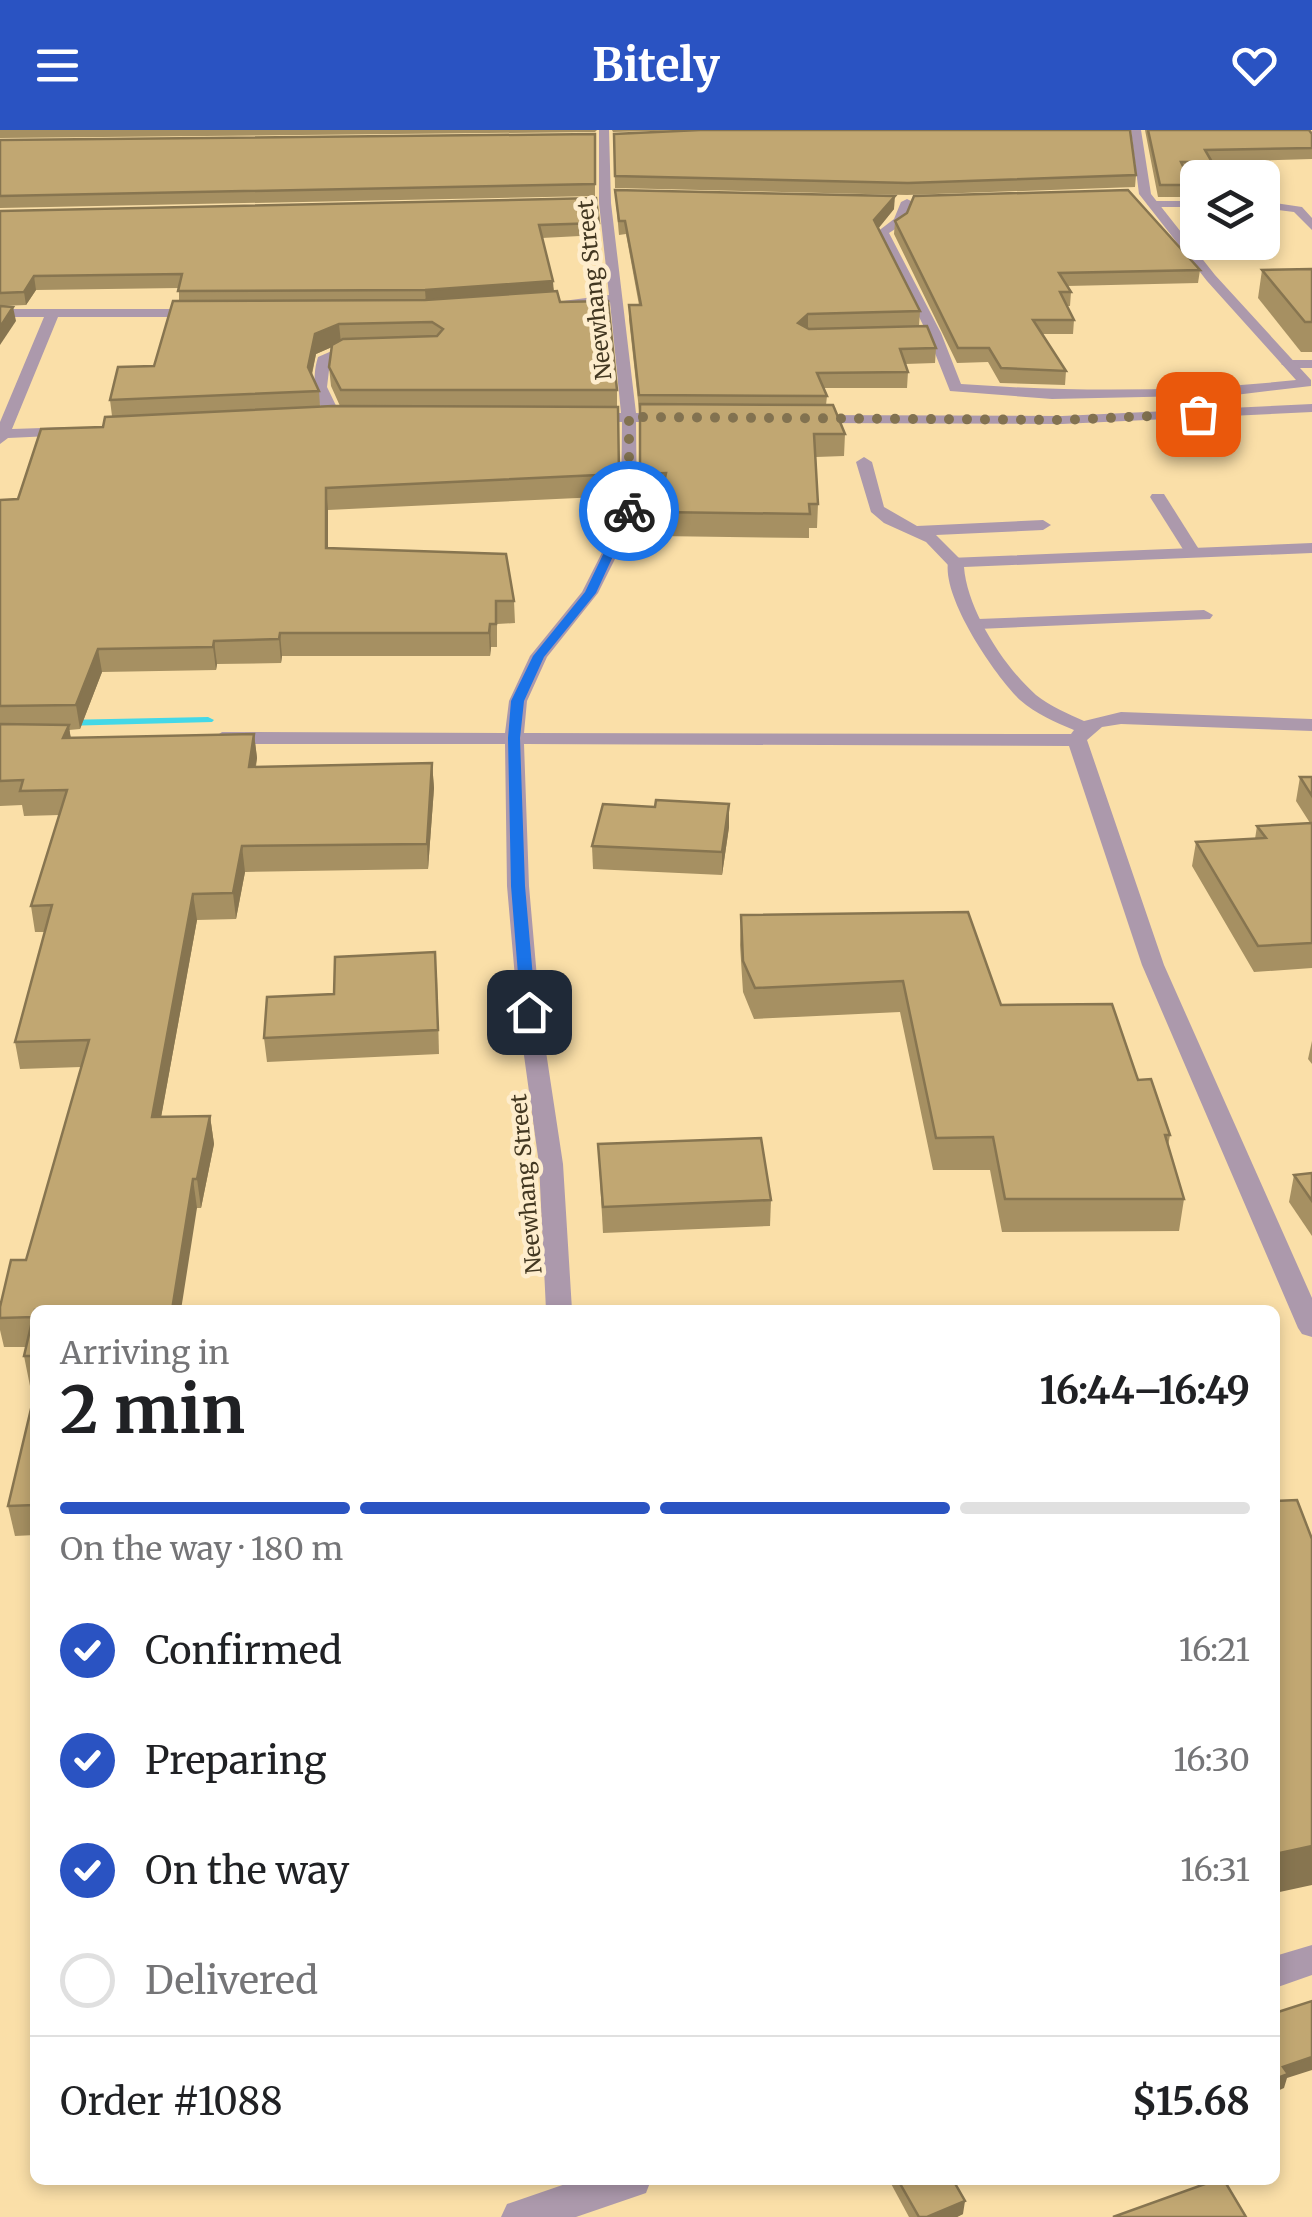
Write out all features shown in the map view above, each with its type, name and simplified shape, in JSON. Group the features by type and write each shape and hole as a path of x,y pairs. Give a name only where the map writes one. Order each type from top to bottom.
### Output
{"street":[{"path":"907,202 899,221 883,232 934,333 955,388 972,392 1235,391 1306,384 1210,278 1149,199 1136,130"},
{"name":"Neewhang Street","path":"559,1305 551,1164 529,1012 518,886 514,738 518,701 538,656 590,593 629,516 629,417 605,199 605,136"},
{"path":"1126,194 1180,202"},
{"path":"890,202 927,201"},
{"path":"1280,207 1298,210 1312,226"},
{"path":"539,305 616,298"},
{"path":"0,312 215,313"},
{"path":"53,312 2,437 82,430"},
{"path":"916,334 934,333"},
{"path":"335,418 320,388 323,360 341,351 378,350"},
{"path":"1288,364 1312,364"},
{"path":"790,419 1062,420 1312,408"},
{"path":"315,419 354,418"},
{"path":"570,418 683,418"},
{"path":"864,462 876,509 890,520 918,530 956,562 1312,548"},
{"path":"1158,497 1192,551"},
{"path":"918,530 1043,525"},
{"path":"956,562 954,574 963,603 1024,692 1080,734 1153,965 1312,1328"},
{"path":"978,624 1204,615"},
{"path":"195,738 1080,734 1102,720 1121,718 1312,724"},
{"path":"1280,1970 1312,1960"},
{"path":"521,2217 617,2185"}],"building":[{"path":"700,130 1130,130 1136,175 908,183 615,176 614,134"},
{"path":"1148,130 1309,130 1312,134 1312,148 1205,150 1211,160 1180,160 1180,185 1160,185"},
{"path":"595,134 595,184 0,196 0,140"},
{"path":"615,190 895,196 874,220 920,311 808,314 798,323 809,329 927,326 936,348 900,349 908,372 817,373 827,396 639,395 629,305 641,305"},
{"path":"1128,190 1180,248 1180,260 1191,260 1200,270 1059,273 1071,292 1060,292 1074,320 1033,320 1066,371 1001,368 989,348 958,348 895,221 907,213 914,196"},
{"path":"596,198 599,223 539,225 553,281 425,290 178,291 182,274 34,276 24,292 0,293 0,211"},
{"path":"1312,269 1312,322 1305,322 1262,270"},
{"path":"557,291 560,302 608,301 617,390 341,390 329,367 332,345 343,339 437,336 443,329 432,322 339,324 315,334 308,367 319,391 110,400 118,367 154,366 173,301 425,300"},
{"path":"0,306 13,307 0,327"},
{"path":"640,404 833,405 845,434 814,434 818,504 809,504 810,514 658,512 666,473 640,474"},
{"path":"333,406 618,407 619,474 326,488 326,548 506,554 514,601 496,601 496,624 490,624 489,633 280,633 279,639 214,641 213,647 98,649 76,705 0,706 0,500 18,499 41,429 103,427 105,417"},
{"path":"0,724 69,725 63,738 254,734 249,767 432,763 427,844 242,846 233,893 193,894 152,1117 210,1116 197,1179 193,1179 173,1305 30,1305 30,1317 0,1318 11,1260 26,1260 89,1040 15,1042 52,905 31,906 67,790 20,791 23,780 0,781"},
{"path":"1300,777 1312,777 1312,796"},
{"path":"656,800 729,804 722,852 592,846 603,804 655,807"},
{"path":"1312,823 1312,943 1258,946 1196,842 1266,838 1257,826"},
{"path":"968,912 1001,1005 1112,1004 1138,1080 1151,1079 1170,1135 1165,1135 1184,1199 1005,1199 993,1137 936,1138 903,981 755,988 743,961 741,915"},
{"path":"435,952 438,1030 264,1038 267,997 334,994 335,957"},
{"path":"761,1138 771,1200 603,1207 598,1144"},
{"path":"1312,1173 1312,1201 1294,1175"},
{"path":"30,1330 30,1356 24,1356"},
{"path":"30,1413 30,1505 8,1506"},
{"path":"1297,1500 1312,1539 1312,1846 1280,1853 1280,1501"},
{"path":"1312,2001 1312,2057 1283,2067 1288,2074 1280,2077 1280,2011"},
{"path":"901,2185 956,2185 965,2201 919,2217"},
{"path":"1202,2185 1227,2185 1246,2217 1113,2217"}],"waterway":[{"path":"62,723 208,720"}],"way so far":[{"path":"629,511 629,417 1062,420 1198,414"}],"route":[{"path":"529,1012 518,886 514,738 518,701 538,656 590,593 629,511"}]}
